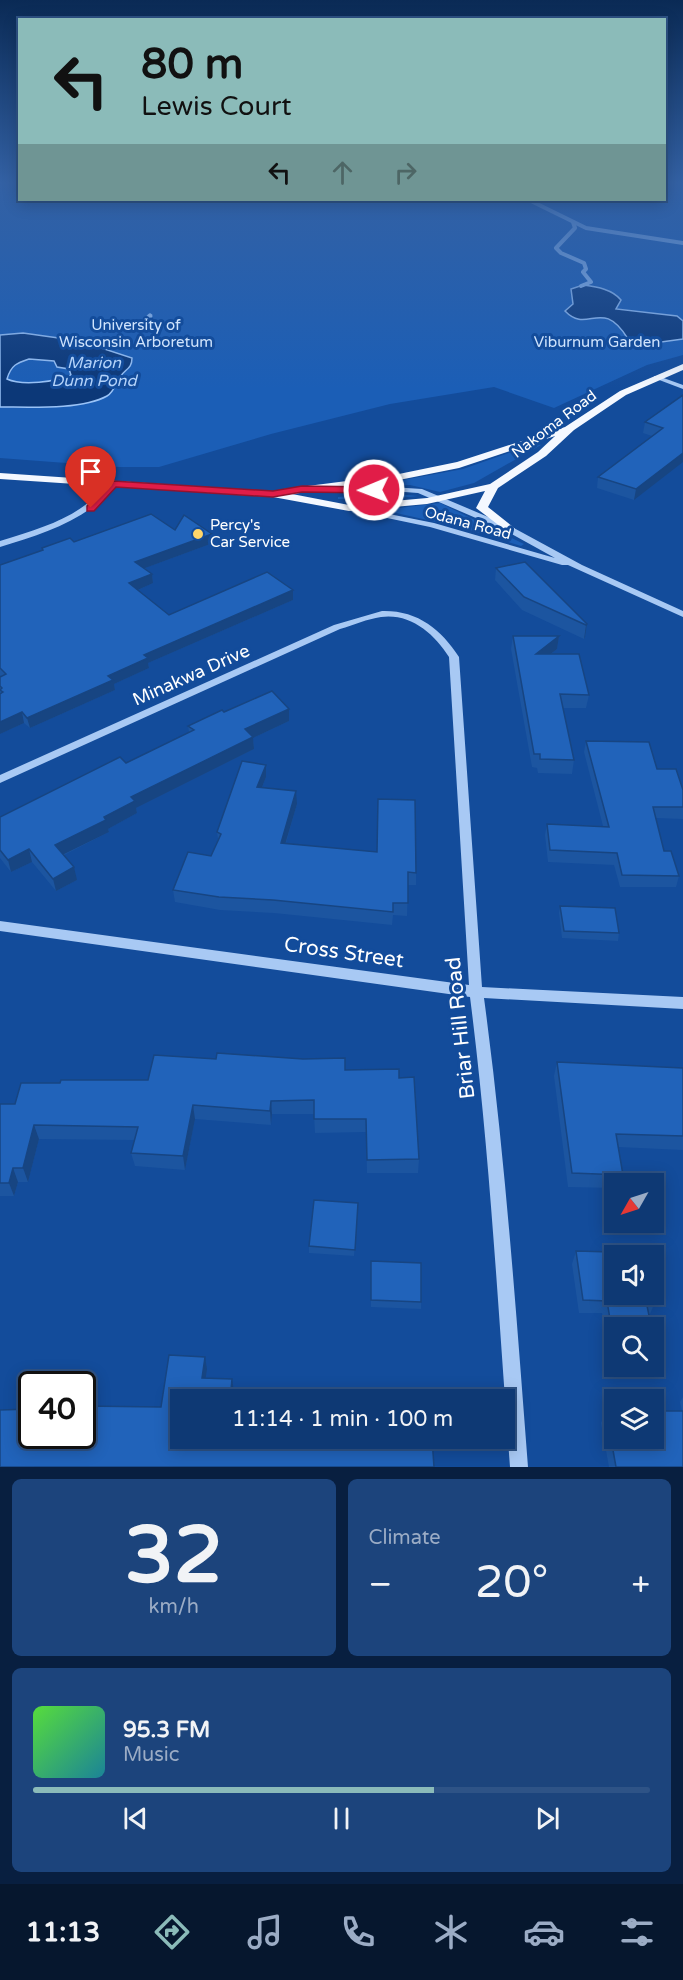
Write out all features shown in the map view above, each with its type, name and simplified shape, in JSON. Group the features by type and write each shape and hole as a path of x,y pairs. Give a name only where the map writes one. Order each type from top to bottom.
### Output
{"main road":[{"name":"Nakoma Road","path":"273,494 349,508 406,504 494,486 542,454 570,428 624,393 683,367"},
{"path":"0,476 273,494 394,478 459,465 570,428"},
{"path":"494,486 484,500 482,508 509,529"}],"street":[{"path":"656,377 683,387"},
{"path":"0,544 84,513 103,497 113,484"},
{"name":"Odana Road","path":"302,489 358,491 404,489 440,498 509,529 579,567 683,614"},
{"name":"Odana Road","path":"349,508 431,525 579,567"},
{"name":"Minakwa Drive","path":"0,779 337,627 378,615 398,615"},
{"name":"Briar Hill Road","path":"398,615 422,623 432,630 447,645 454,657 476,992 486,1068 498,1197 519,1467"},
{"name":"Cross Street","path":"0,926 476,992 683,1003"}],"green space":[{"name":"University of Wisconsin Arboretum","path":"0,251 683,251 683,355 647,365 554,408 494,387 390,404 271,434 159,467 119,467 0,458"},
{"path":"537,443 541,445 474,483 440,492 410,485 328,489 403,480 463,469"},
{"path":"386,493 418,496 378,500 338,499 338,497"},
{"path":"440,503 524,544 521,546 467,529 383,510"}],"water":[{"path":"583,285 613,293 621,300 616,309 677,316 683,321 683,339 661,342 628,339 619,326 610,320 573,317 565,311 573,304 571,289"},
{"name":"Marion Dunn Pond","path":"23,333 80,341 132,358 132,362 111,392 96,400 70,406 0,407 0,335","holes":["29,359 54,361 57,367 69,369 71,375 57,380 39,382 7,379 15,365 21,362"]}],"building":[{"path":"683,395 683,453 636,489 598,477 663,428 645,422"},
{"path":"151,514 175,530 184,515 212,534 135,562 152,574 129,583 169,615 267,572 293,590 144,655 148,658 108,676 113,680 27,718 22,712 0,722 0,694 3,692 0,690 2,688 0,677 6,674 0,668 0,565 70,538 74,542"},
{"path":"525,562 586,625 524,597 496,568"},
{"path":"513,636 559,636 536,654 579,654 589,695 560,694 574,760 540,759 540,754 534,754"},
{"path":"272,691 289,709 245,729 253,737 131,797 135,801 104,817 106,820 55,845 74,867 53,879 29,849 8,860 0,850 0,817 120,757 126,763 194,730 188,726"},
{"path":"586,741 649,742 657,769 676,769 683,790 683,807 653,807 664,851 671,851 679,876 622,875 617,853 550,850 547,824 609,827"},
{"path":"242,761 266,765 257,787 296,791 281,843 377,852 378,799 415,800 416,873 408,872 408,903 393,903 393,912 219,897 173,890 188,852 211,856 221,834 217,832"},
{"path":"560,906 615,908 619,933 564,931"},
{"path":"217,1053 303,1059 345,1058 345,1070 399,1069 399,1078 414,1077 419,1159 367,1160 366,1119 314,1119 314,1100 271,1101 270,1111 193,1105 183,1156 131,1153 138,1127 34,1125 23,1168 13,1168 9,1183 0,1183 0,1104 15,1104 21,1083 60,1083 61,1080 148,1080 154,1055 216,1059"},
{"path":"557,1062 683,1068 683,1136 616,1134 623,1173 572,1173"},
{"path":"314,1200 358,1203 355,1250 309,1246"},
{"path":"576,1251 604,1252 604,1301 583,1300"},
{"path":"371,1261 421,1263 421,1302 371,1300"},
{"path":"608,1305 647,1305 649,1317 610,1317"},
{"path":"169,1355 205,1357 202,1378 232,1379 231,1389 170,1389 170,1449 433,1449 434,1467 0,1467 0,1410 18,1409 18,1449 96,1449 96,1406 161,1407"},
{"path":"664,1411 683,1411 683,1467 616,1467 613,1449 664,1449"}],"waterway":[{"path":"559,251 584,263 586,269 583,272 591,282 581,286"},
{"path":"143,323 150,316"}],"place":[{"name":"Percy's Car Service","path":"198,534"}],"route":[{"path":"91,508 113,484 273,494 302,489 374,490"}],"park label":[{"name":"Viburnum Garden","path":"597,342"}]}
